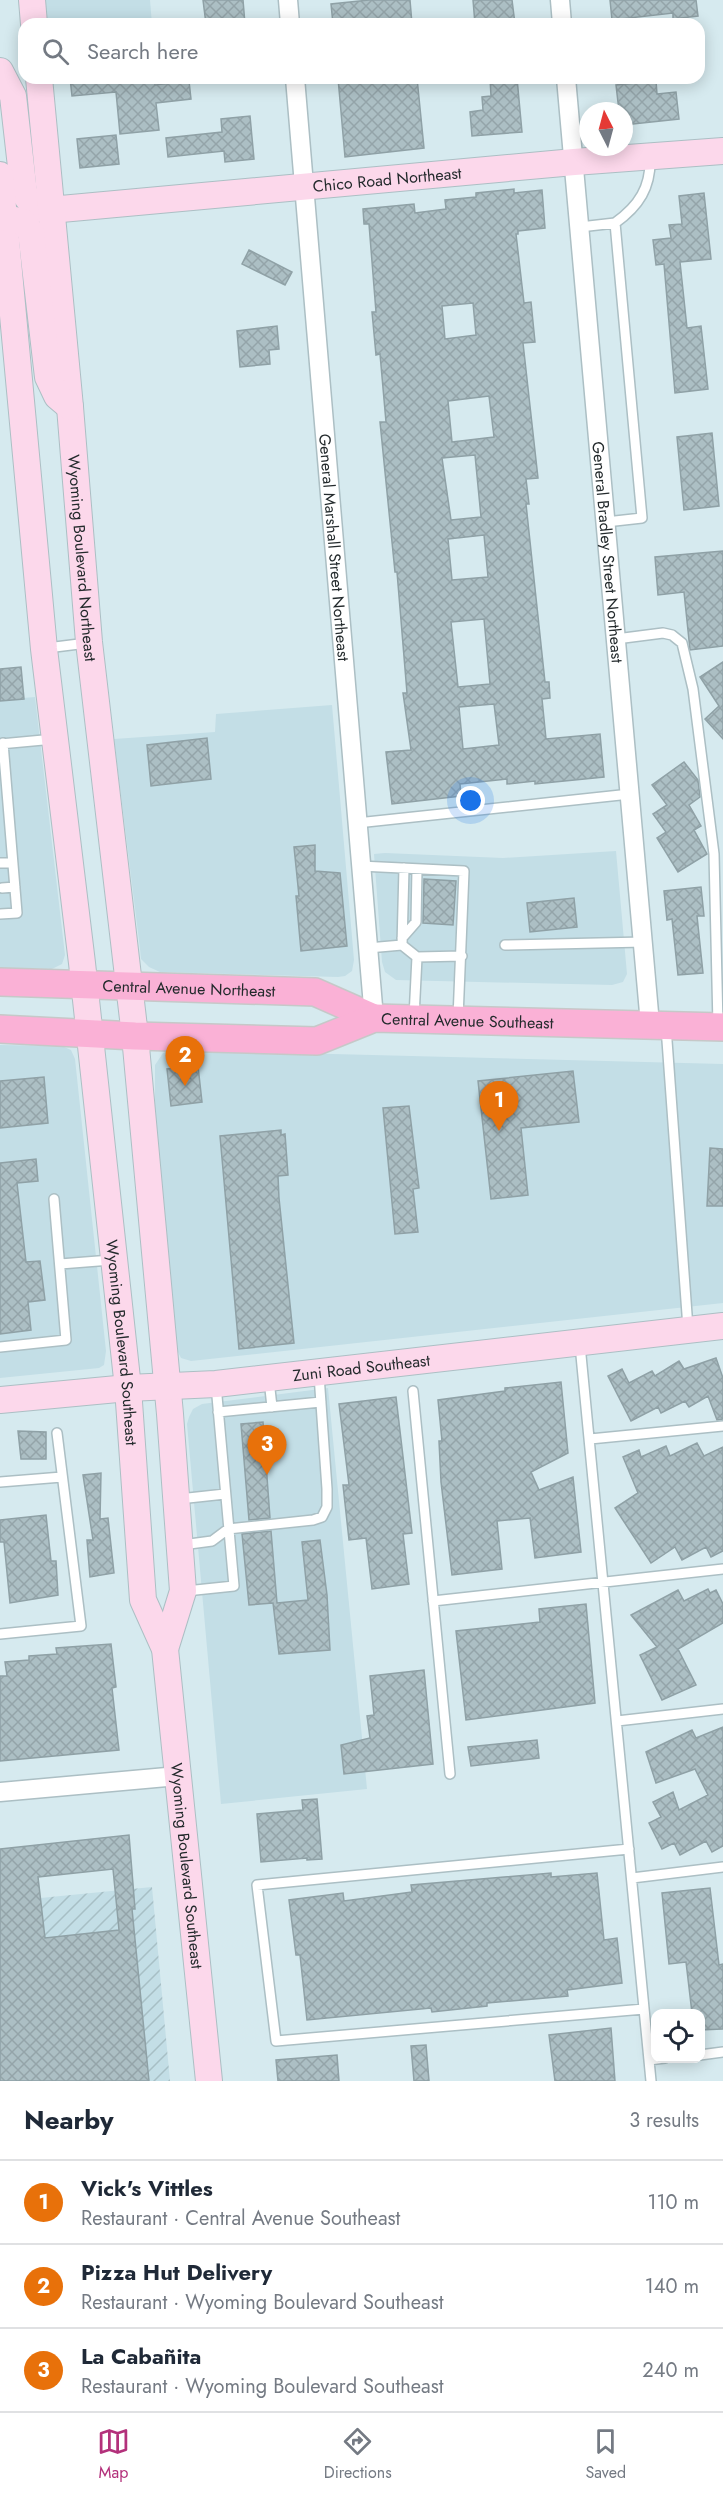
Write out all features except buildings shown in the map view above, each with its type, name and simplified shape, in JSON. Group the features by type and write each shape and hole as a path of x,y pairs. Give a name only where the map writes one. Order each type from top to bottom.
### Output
{"main road":[{"path":"32,0 34,18"},
{"path":"0,71 13,96 24,193 35,208 50,210"},
{"name":"Wyoming Boulevard Northeast","path":"40,84 70,407 89,642 135,1036"},
{"name":"Chico Road Northeast","path":"50,210 574,162 723,151"},
{"path":"0,175 2,217 44,649 89,1033"},
{"path":"2,217 23,222 31,232 48,377 57,396 70,407"},
{"name":"Central Avenue Northeast","path":"0,982 315,992 374,1018"},
{"name":"Central Avenue Southeast","path":"0,1029 135,1036 317,1041 374,1018 721,1027"},
{"name":"Wyoming Boulevard Southeast","path":"89,1033 128,1388 143,1600 165,1649 209,2081"},
{"name":"Wyoming Boulevard Southeast","path":"135,1036 168,1386 183,1591 165,1649"},
{"name":"Zuni Road Southeast","path":"0,1400 128,1388 216,1384 723,1326"}],"street":[{"path":"288,0 290,18"},
{"path":"560,0 562,18"},
{"name":"General Marshall Street Northeast","path":"295,84 374,1018"},
{"name":"General Bradley Street Northeast","path":"567,84 644,942 658,1025"},
{"path":"0,1792 178,1776"}],"lane":[{"path":"580,227 615,223 632,210 643,195 650,173 650,157"},
{"path":"606,522 642,518 615,223"},
{"path":"616,639 663,633 672,635 682,643 693,689 714,854 721,1027"},
{"path":"44,649 89,642"},
{"path":"0,914 17,913 10,834 4,810 1,744 56,739"},
{"path":"357,823 630,794"},
{"path":"0,835 10,834"},
{"path":"0,864 13,863"},
{"path":"360,866 464,871 458,1020"},
{"path":"404,868 402,941 417,957 414,1020"},
{"path":"368,948 402,941 416,922 417,869"},
{"path":"2,888 15,886"},
{"path":"505,945 644,942"},
{"path":"417,957 462,956"},
{"path":"658,1025 688,1330"},
{"path":"0,1347 66,1340 54,1199"},
{"path":"60,1264 113,1259"},
{"path":"580,1342 651,2081"},
{"path":"180,1545 212,1541 228,1529 322,1517 327,1507 327,1498 319,1372"},
{"path":"269,1378 272,1407"},
{"path":"183,1591 234,1586 216,1384"},
{"path":"413,1391 450,1774"},
{"path":"218,1412 321,1402"},
{"path":"590,1439 723,1426"},
{"path":"0,1634 81,1626 57,1433"},
{"path":"0,1482 62,1477"},
{"path":"176,1499 225,1494"},
{"path":"433,1601 723,1569"},
{"path":"616,1721 723,1709"},
{"path":"629,1849 257,1885 276,2041 644,2009"},
{"path":"632,1878 723,1868"},
{"path":"705,2054 723,2052"}],"shaded area":[{"path":"44,0 150,0 152,18 46,18"},
{"path":"35,697 65,955 62,964 52,969 0,968 0,700"},
{"path":"332,705 354,960 352,971 345,976 338,977 160,972 149,967 141,959 114,739 215,732 216,714"},
{"path":"616,851 627,974 623,982 612,985 396,980 385,972 382,962 374,854 503,858"},
{"path":"0,1045 62,1046 71,1050 75,1059 106,1351 104,1365 99,1368 0,1378"},
{"path":"173,1050 723,1064 723,1303 191,1361 181,1358 176,1348 155,1118 155,1065 163,1053"},
{"path":"328,1388 367,1789 221,1804 187,1424 193,1409 202,1404"},
{"path":"152,1887 170,2081 0,2081 0,1902"}],"place":[{"name":"Pizza Hut Delivery","path":"185,1086"},
{"name":"Vick's Vittles","path":"499,1131"},
{"name":"La Cabañita","path":"267,1475"}]}
